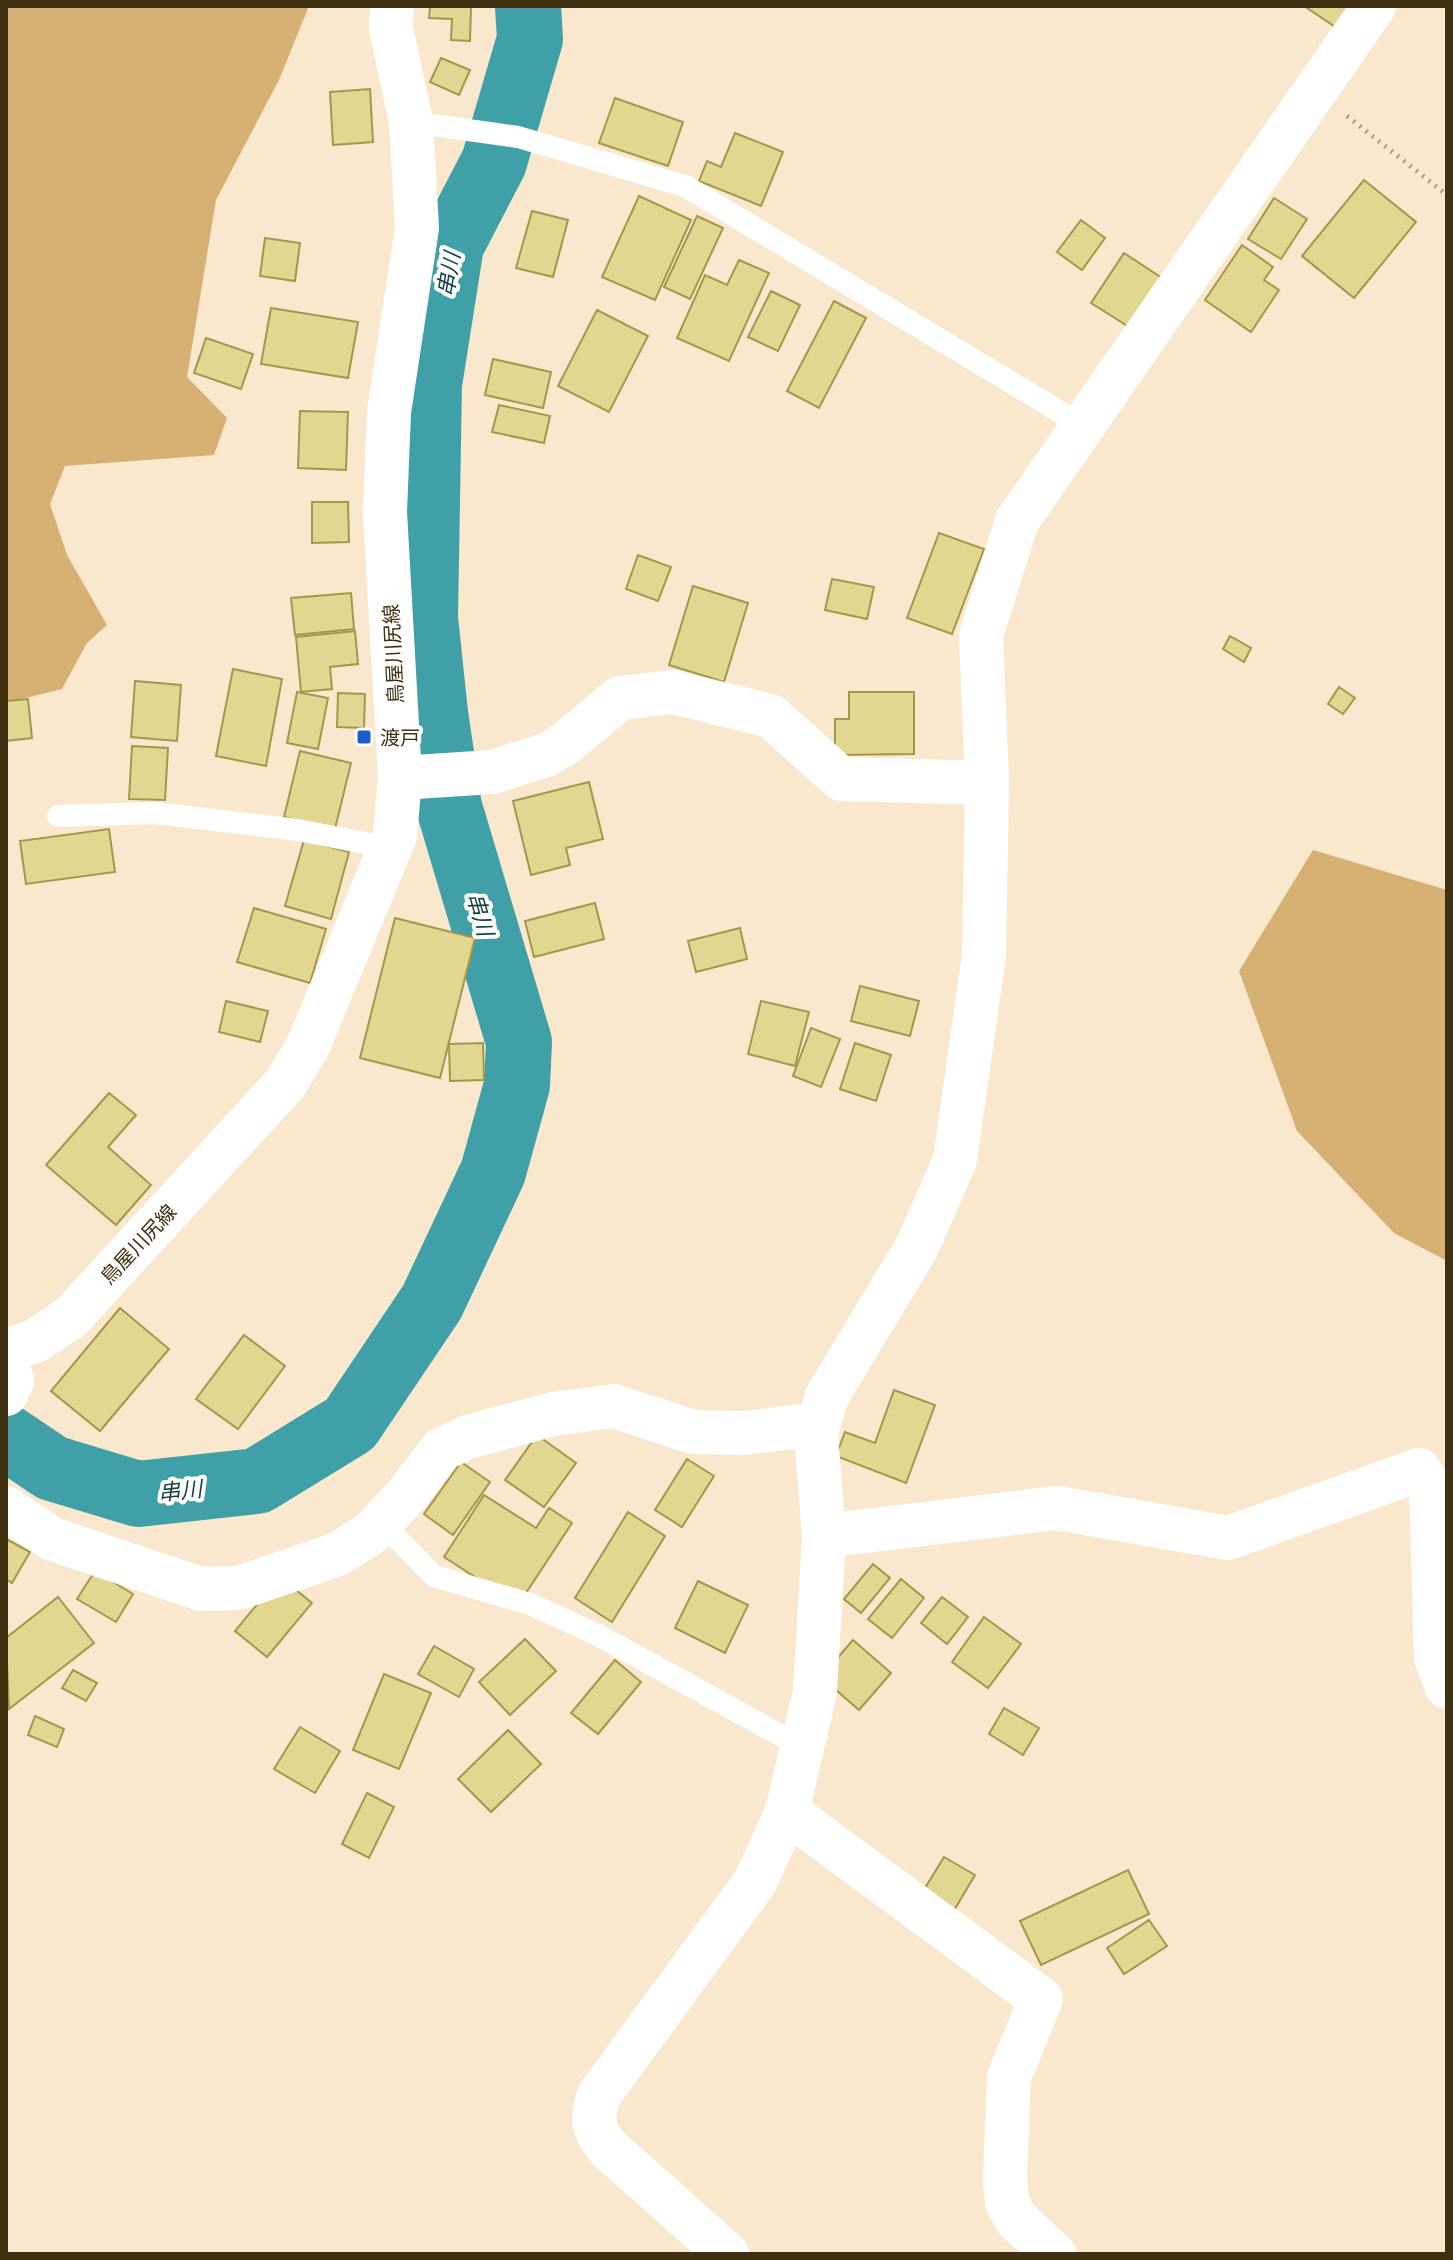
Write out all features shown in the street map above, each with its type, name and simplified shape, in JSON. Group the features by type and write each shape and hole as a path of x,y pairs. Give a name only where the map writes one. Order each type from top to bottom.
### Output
{"street":[{"name":"鳥屋川尻線","path":"6,1351 35,1341 70,1318 285,1084 308,1046 395,836 411,778 385,512 389,412 431,124 391,28 392,6"},
{"path":"727,2254 609,2149 596,2134 592,2118 599,2095 755,1882 787,1812 815,1692 824,1536 816,1434 827,1396 917,1247 955,1160 984,955 987,783 981,635 1017,521 1374,6"},
{"path":"411,778 492,772 546,755 566,743 620,698 673,692 771,716 841,779 987,783"},
{"path":"6,1360 12,1381 6,1394"},
{"path":"6,1508 52,1539 201,1589 239,1588 338,1554 381,1522 442,1449 468,1437 553,1414 614,1406 693,1432 744,1433 819,1424"},
{"path":"824,1536 1057,1508 1228,1538 1419,1470 1431,1489 1436,1658 1447,1687"},
{"path":"787,1812 1041,1999 1009,2077 1005,2179 1007,2202 1015,2218 1054,2254"}],"lane":[{"path":"431,124 518,137 685,186 1085,427"},
{"path":"58,816 155,813 298,830 390,848"},
{"path":"381,1522 434,1576 530,1604 598,1635 802,1747"}],"path":[{"path":"1315,91 1447,195"}],"shaded area":[{"path":"6,6 309,6 279,80 216,200 187,377 227,418 214,455 65,466 50,504 67,555 107,625 87,643 62,689 6,703"},
{"path":"1313,850 1447,890 1447,1261 1394,1233 1297,1131 1239,971"}],"building":[{"path":"430,6 471,6 470,41 451,40 452,19 429,18"},
{"path":"1304,6 1356,6 1340,30"},
{"path":"441,58 470,70 459,95 430,82"},
{"path":"370,89 373,142 333,145 330,92"},
{"path":"615,98 683,122 668,166 599,143"},
{"path":"735,133 783,152 761,206 699,181 707,161 721,167"},
{"path":"1364,180 1416,222 1354,298 1302,256"},
{"path":"639,196 691,220 655,300 602,277"},
{"path":"1274,198 1307,219 1281,259 1248,239"},
{"path":"532,211 568,220 553,277 516,268"},
{"path":"697,216 723,228 690,299 664,287"},
{"path":"1081,220 1105,238 1082,270 1057,252"},
{"path":"265,238 300,243 295,281 260,276"},
{"path":"1242,245 1273,267 1264,280 1279,290 1251,332 1205,300"},
{"path":"1124,253 1162,278 1129,327 1091,303"},
{"path":"739,260 769,273 729,361 677,338 705,275 727,285"},
{"path":"771,291 800,305 778,351 748,337"},
{"path":"834,301 866,318 819,408 787,391"},
{"path":"271,308 358,322 348,378 261,364"},
{"path":"597,310 648,336 609,412 558,386"},
{"path":"206,338 253,354 241,389 194,373"},
{"path":"493,359 551,372 543,408 485,395"},
{"path":"499,405 550,416 544,443 492,432"},
{"path":"300,411 348,412 346,470 298,468"},
{"path":"312,502 348,502 349,542 312,543"},
{"path":"939,533 984,549 952,634 907,618"},
{"path":"638,555 671,567 658,601 626,589"},
{"path":"832,579 874,587 867,619 825,610"},
{"path":"693,586 748,603 724,682 669,665"},
{"path":"351,593 354,629 295,635 291,598"},
{"path":"355,631 358,664 330,667 332,689 301,692 296,637"},
{"path":"1230,636 1251,648 1244,662 1223,649"},
{"path":"233,669 282,679 266,766 216,756"},
{"path":"135,681 181,685 177,741 131,737"},
{"path":"1339,687 1355,698 1343,714 1328,704"},
{"path":"297,692 328,698 318,749 287,743"},
{"path":"849,692 914,692 914,754 835,755 835,719 849,719"},
{"path":"338,693 365,694 364,728 337,727"},
{"path":"28,699 32,738 6,741 6,701"},
{"path":"132,746 168,748 165,800 129,799"},
{"path":"300,751 351,763 335,829 284,817"},
{"path":"589,782 603,839 566,848 570,865 531,875 513,801"},
{"path":"109,829 115,872 26,884 20,841"},
{"path":"304,840 349,852 331,919 285,906"},
{"path":"595,903 604,939 534,957 525,921"},
{"path":"254,908 326,929 310,983 237,962"},
{"path":"395,918 475,938 440,1078 360,1058"},
{"path":"740,928 747,959 696,972 688,941"},
{"path":"860,986 919,1001 910,1036 851,1021"},
{"path":"226,1001 268,1011 260,1042 219,1032"},
{"path":"761,1001 809,1012 795,1066 748,1054"},
{"path":"811,1028 840,1039 821,1087 793,1076"},
{"path":"483,1043 484,1080 450,1081 449,1044"},
{"path":"855,1043 891,1055 876,1101 840,1089"},
{"path":"109,1093 136,1115 108,1147 151,1185 116,1225 46,1165"},
{"path":"120,1308 169,1349 100,1431 51,1391"},
{"path":"244,1335 285,1366 238,1429 196,1399"},
{"path":"894,1390 935,1405 906,1483 836,1456 845,1432 875,1443"},
{"path":"537,1435 576,1463 544,1507 505,1480"},
{"path":"687,1459 714,1476 682,1527 655,1510"},
{"path":"461,1462 490,1482 453,1535 424,1514"},
{"path":"484,1495 536,1528 549,1508 572,1523 518,1605 444,1557"},
{"path":"628,1512 665,1536 612,1622 575,1598"},
{"path":"6,1539 30,1552 12,1583 6,1579"},
{"path":"873,1564 890,1578 861,1613 844,1599"},
{"path":"95,1571 133,1594 116,1622 77,1599"},
{"path":"280,1577 312,1603 267,1657 235,1631"},
{"path":"901,1579 924,1598 892,1638 868,1619"},
{"path":"698,1581 748,1605 725,1653 675,1628"},
{"path":"58,1597 94,1643 9,1709 6,1638"},
{"path":"942,1597 968,1617 947,1644 921,1623"},
{"path":"984,1617 1021,1644 988,1688 952,1662"},
{"path":"525,1639 556,1671 510,1715 479,1682"},
{"path":"853,1640 891,1673 859,1710 821,1677"},
{"path":"434,1646 474,1669 459,1697 418,1674"},
{"path":"615,1660 641,1682 598,1734 571,1713"},
{"path":"73,1670 97,1683 86,1701 62,1688"},
{"path":"384,1674 431,1693 399,1769 353,1750"},
{"path":"1004,1708 1039,1728 1023,1755 989,1734"},
{"path":"35,1716 64,1729 57,1747 28,1735"},
{"path":"300,1727 340,1751 315,1793 274,1769"},
{"path":"508,1730 541,1764 491,1812 458,1779"},
{"path":"367,1793 394,1807 369,1858 342,1844"},
{"path":"944,1857 975,1875 953,1912 922,1893"},
{"path":"1128,1870 1149,1914 1041,1965 1020,1921"},
{"path":"1149,1920 1167,1946 1124,1974 1107,1948"}],"waterway":[{"name":"串川","path":"6,1437 52,1468 138,1494 257,1481 350,1424 432,1302 493,1172 517,1085 519,1042 449,807 435,713 425,618 429,384 451,245 494,162 530,39 528,6"}],"place":[{"name":"渡戸","path":"364,737"}]}
